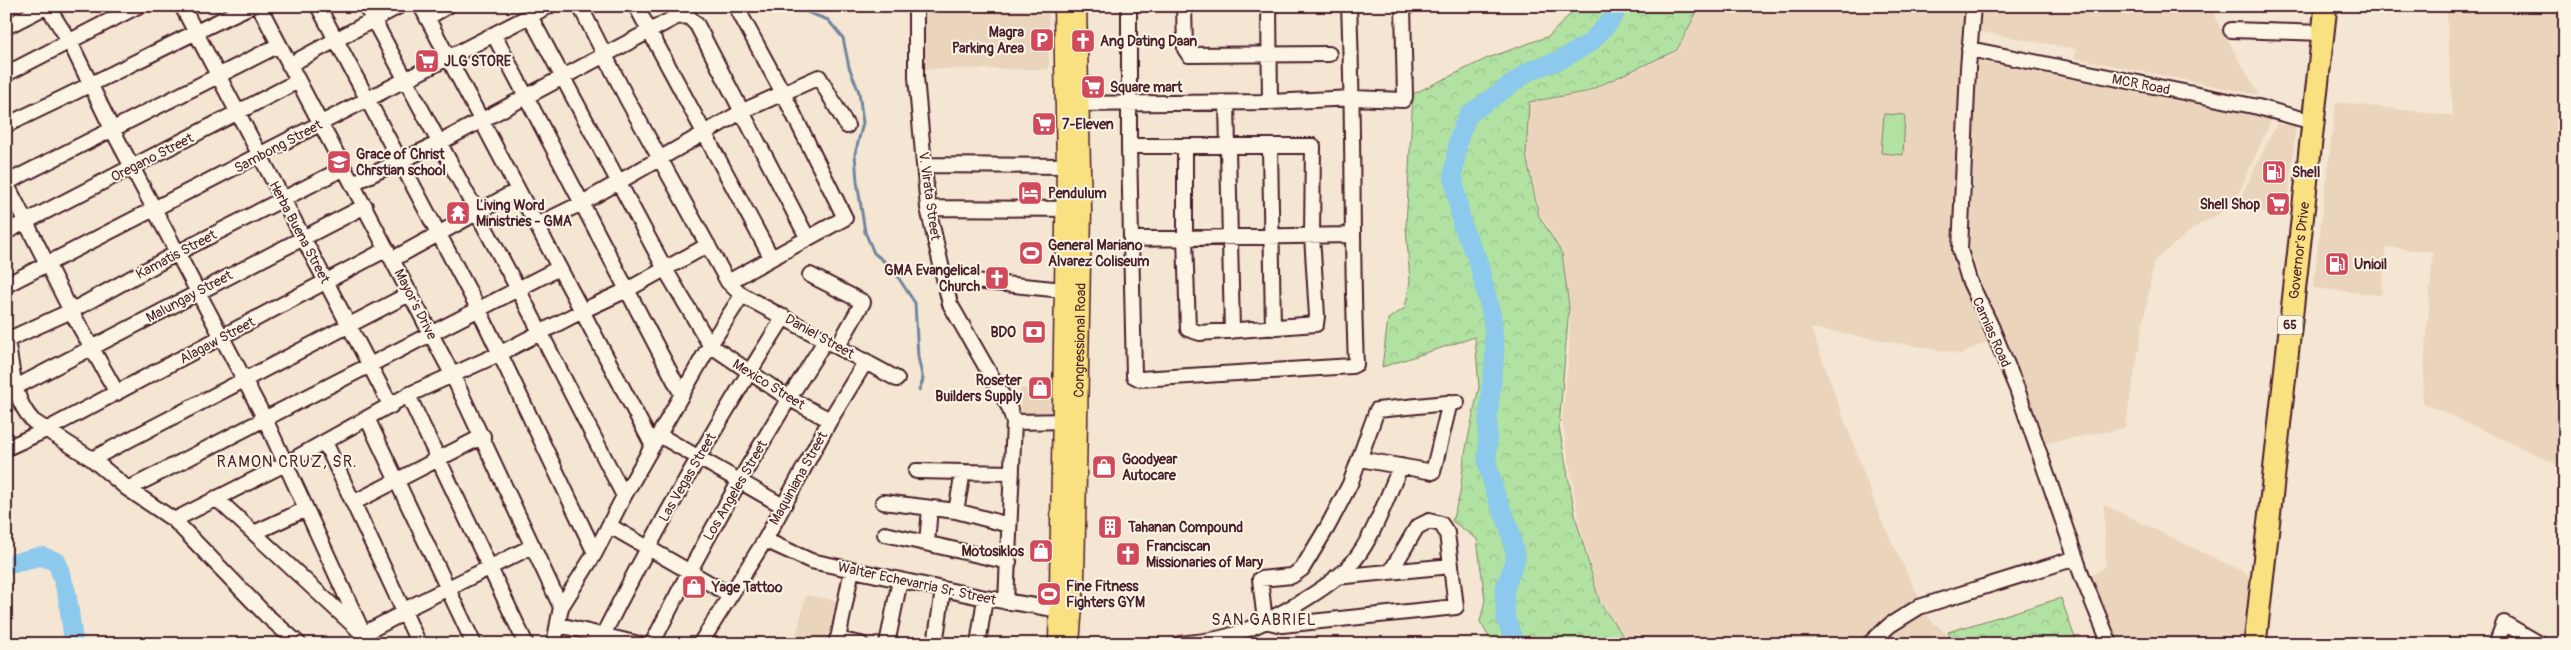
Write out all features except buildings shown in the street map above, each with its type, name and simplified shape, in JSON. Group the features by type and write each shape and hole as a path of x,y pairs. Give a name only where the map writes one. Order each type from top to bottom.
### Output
{"highway":[{"name":"Governor's Drive","path":"2255,644 2326,6"}],"main road":[{"name":"Congressional Road","path":"1058,644 1066,611 1079,421 1072,104 1063,6"},
{"name":"Congressional Road","path":"1070,644 1066,611 1061,421 1063,290 1073,209 1066,166 1072,104 1077,6"}],"street":[{"path":"6,27 47,6 70,42 113,131 265,419 365,639"},
{"path":"6,74 138,6"},
{"name":"Herba Buena Street","path":"182,6 391,406"},
{"path":"6,125 92,86 251,6"},
{"name":"Mayor's Drive","path":"259,6 432,334 482,436 561,607"},
{"path":"318,6 501,353 595,553"},
{"path":"366,6 518,289 538,332 624,496"},
{"path":"289,64 399,6"},
{"path":"448,6 424,12 582,311 656,441 698,456 783,506"},
{"name":"Sambong Street","path":"6,285 549,6"},
{"name":"Daniel Street","path":"580,6 604,54 728,282 742,296 897,379"},
{"path":"636,6 771,257"},
{"name":"V. Virata Street","path":"916,6 916,76 928,208 950,304 1009,407 1014,422"},
{"path":"1129,6 1129,146 1134,376 1140,379 1355,366 1352,235 1353,98 1349,6"},
{"path":"1184,6 1185,49 1189,55 1329,54"},
{"path":"1269,6 1270,102"},
{"path":"1072,104 1227,103 1353,98 1405,99 1402,6"},
{"name":"Camias Road","path":"1974,6 1969,49 1960,250 1969,280 2017,389 2076,558 2110,644"},
{"path":"728,282 807,237 845,218 783,93 738,10"},
{"path":"530,16 665,269 710,345"},
{"path":"353,184 398,160 439,144 649,30 676,17 688,16 693,19 743,111 807,237"},
{"path":"2231,30 2323,33"},
{"path":"494,35 682,395"},
{"path":"117,393 70,311 6,183 220,77 279,45"},
{"name":"MCR Road","path":"1969,49 2258,107 2313,122"},
{"path":"537,225 582,203 743,111 820,77 847,126"},
{"name":"Oregano Street","path":"6,232 298,80"},
{"path":"1227,103 1232,331"},
{"path":"1129,146 1314,146 1312,236 1317,322 1314,324 1273,328 1200,333 1188,329 1185,147"},
{"path":"1270,147 1273,328"},
{"path":"924,165 1066,166"},
{"name":"Kamatis Street","path":"7,338 70,311 177,253 344,168"},
{"name":"Alagaw Street","path":"9,447 117,393 327,281 438,234 518,190"},
{"name":"Malungay Street","path":"14,388 365,206"},
{"path":"928,208 1073,209"},
{"path":"1132,239 1352,235"},
{"path":"174,520 285,464 408,395 501,353 538,332 627,290 708,245"},
{"path":"128,489 559,268"},
{"name":"Los Angeles Street","path":"652,644 688,571 788,398 863,302 810,275"},
{"path":"944,278 1063,290"},
{"path":"92,459 411,293"},
{"path":"554,644 561,607 595,553 624,496 710,345 742,296"},
{"name":"Las Vegas Street","path":"602,639 647,546 698,456 784,317"},
{"path":"7,338 14,388 25,412 46,430 92,459 128,489 174,520 266,615 299,644"},
{"name":"Mexico Street","path":"710,345 788,398 830,420"},
{"name":"Maquiniana Street","path":"700,644 765,540 830,420 866,361"},
{"path":"408,395 526,644"},
{"path":"1265,622 1260,579 1292,576 1302,569 1328,526 1360,459 1377,410 1453,402 1433,472 1360,459"},
{"path":"367,418 474,644"},
{"path":"1006,602 1014,422 1079,421"},
{"path":"353,502 482,436"},
{"path":"325,442 420,644"},
{"path":"1180,644 1228,636 1265,622 1336,577 1352,563 1361,550 1401,466"},
{"path":"916,471 1012,473"},
{"path":"956,511 963,472"},
{"path":"216,498 365,639"},
{"path":"883,502 956,511 1009,526"},
{"path":"927,543 930,508"},
{"path":"254,533 306,509"},
{"path":"1265,622 1282,625 1456,607 1447,533 1441,524 1429,521 1418,528 1390,571"},
{"path":"610,526 730,595"},
{"path":"885,534 1009,562"},
{"name":"Walter Echevarria Sr. Street","path":"765,540 812,561 943,590 1066,611"},
{"path":"365,639 404,611 533,546"},
{"path":"1869,644 1890,625 1919,607 2076,558"},
{"path":"1336,577 1451,566"},
{"path":"852,569 837,642 861,644"},
{"path":"887,644 900,580"},
{"path":"935,644 943,590"},
{"path":"978,644 985,598"},
{"path":"2496,644 2504,624 2540,644"},
{"path":"559,625 602,639 639,644"}],"shaded area":[{"path":"919,6 1049,6 1049,69 918,69"},
{"path":"1701,6 1970,6 1951,243 1969,293 1991,340 1961,354 1811,328 1881,520 1930,620 1947,634 1951,644 1631,644 1601,602 1580,526 1562,421 1569,351 1570,307 1563,252 1540,214 1527,154 1529,103 1587,93 1678,51"},
{"path":"1979,6 2214,6 2217,21 2259,95 2075,58 2076,49 1976,31"},
{"path":"2446,6 2565,6 2565,468 2422,402 2433,252 2386,247 2381,295 2313,288 2336,102 2453,116"},
{"path":"1977,61 2272,118 2233,206 2195,227 2154,261 2125,428 2041,444 1970,251"},
{"path":"2277,124 2296,126 2287,215 2235,208"},
{"path":"1020,389 1053,389 1053,414 1020,414"},
{"path":"2104,505 2254,577 2245,644 2113,644 2088,578 2106,566"},
{"path":"806,595 840,601 831,644 794,644"}],"green space":[{"path":"1578,6 1700,6 1677,50 1586,92 1529,102 1526,155 1539,216 1562,253 1569,307 1559,427 1576,519 1600,603 1629,644 1493,644 1480,622 1485,600 1477,539 1452,521 1460,494 1464,458 1479,387 1475,337 1382,367 1388,319 1405,308 1410,282 1406,226 1413,94 1488,58 1549,36"},
{"path":"1884,114 1905,115 1903,155 1881,153"},
{"path":"2061,598 2077,644 1952,644 1948,632"}],"waterway":[{"path":"783,6 796,8 828,20 843,38 849,67 859,92 863,123 855,154 865,232 874,253 892,268 915,303 918,357 923,380 919,390"},
{"path":"1515,644 1506,619 1504,591 1516,558 1509,526 1497,499 1487,463 1488,418 1495,351 1492,317 1478,261 1462,225 1453,175 1459,137 1468,115 1531,70 1560,60 1590,43 1610,21 1619,6"},
{"path":"6,565 41,556 57,562 67,594 74,644"}],"place":[{"name":"Magra Parking Area","path":"1042,40"},
{"name":"Ang Dating Daan","path":"1083,41"},
{"name":"JLG STORE","path":"427,61"},
{"name":"Square mart","path":"1093,87"},
{"name":"7-Eleven","path":"1044,124"},
{"name":"Grace of Christ Chrstian school","path":"339,162"},
{"name":"Shell","path":"2274,172"},
{"name":"Pendulum","path":"1030,193"},
{"name":"Shell Shop","path":"2278,204"},
{"name":"Living Word Ministries - GMA","path":"458,213"},
{"name":"General Mariano Alvarez Coliseum","path":"1031,253"},
{"name":"Unioil","path":"2337,264"},
{"name":"GMA Evangelical Church","path":"997,278"},
{"name":"BDO","path":"1034,332"},
{"name":"Roseter Builders Supply","path":"1040,388"},
{"name":"Goodyear Autocare","path":"1104,467"},
{"name":"Tahanan Compound","path":"1110,527"},
{"name":"Motosiklos","path":"1041,551"},
{"name":"Franciscan Missionaries of Mary","path":"1128,554"},
{"name":"Yage Tattoo","path":"694,587"},
{"name":"Fine Fitness Fighters GYM","path":"1049,594"}],"district":[{"name":"RAMON CRUZ, SR.","path":"287,461"},
{"name":"SAN GABRIEL","path":"1264,619"}]}
